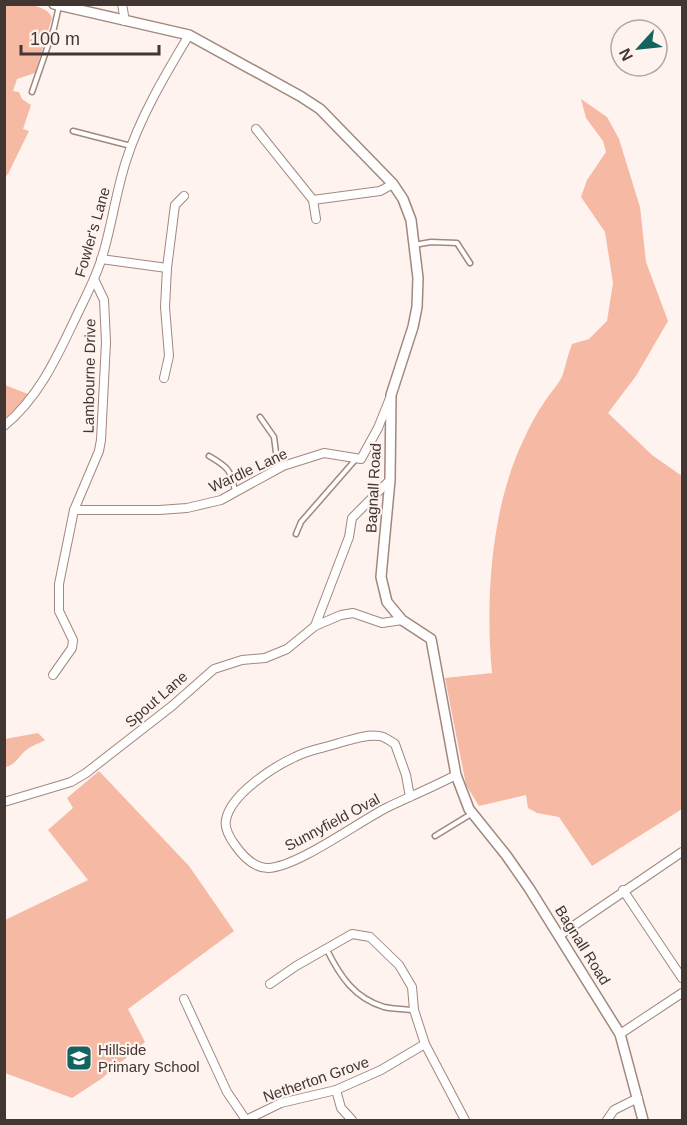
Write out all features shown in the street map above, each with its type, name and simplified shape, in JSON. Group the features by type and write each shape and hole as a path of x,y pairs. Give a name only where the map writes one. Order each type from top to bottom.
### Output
{"street":[{"path":"122,4 125,21"},
{"name":"Bagnall Road","path":"57,5 189,35 320,109 393,184 403,199 411,220 418,278 417,307 413,327 391,395 390,480 381,577 387,602 402,621 431,639 456,775 472,813 506,855 560,935 620,1034 643,1120"},
{"name":"Fowler's Lane","path":"4,426 18,415 35,395 54,362 94,279 126,161 163,77 189,35"},
{"path":"256,129 313,200 316,219"},
{"path":"313,200 380,191 393,184"},
{"path":"164,378 169,356 165,306 167,268 175,206 184,196"},
{"path":"101,259 167,268"},
{"name":"Lambourne Drive","path":"53,675 72,648 73,640 59,611 59,584 74,510 102,440 106,342 104,300 94,279"},
{"path":"356,459 361,459 378,428 391,395"},
{"name":"Wardle Lane","path":"74,510 187,508 221,500 278,469 324,453 356,459"},
{"name":"Spout Lane","path":"315,626 349,537 352,518 390,480"},
{"name":"Spout Lane","path":"4,802 71,782 86,774 172,706 214,669 242,660 265,658 287,649 315,626 341,615 353,613 382,623 402,621"},
{"name":"Sunnyfield Oval","path":"410,797 406,775 395,744 380,735 355,739 296,756 261,776 229,810 225,822 236,847 248,860 260,867 269,868 311,852 366,819 456,775"},
{"path":"4,808 16,799"},
{"path":"560,935 682,852"},
{"path":"623,890 682,978"},
{"path":"270,984 296,966 352,934 370,937 399,964 412,987 414,1010 425,1044 465,1120"},
{"path":"620,1034 682,993"},
{"name":"Netherton Grove","path":"184,999 227,1092 246,1120 281,1103 336,1090 381,1070 425,1044"},
{"path":"336,1090 341,1108 352,1120"},
{"path":"607,1120 614,1110 638,1098"}],"lane":[{"path":"32,92 54,28 57,5"},
{"path":"73,131 132,147"},
{"path":"414,245 431,242 457,243 470,263"},
{"path":"260,417 274,437 278,469"},
{"path":"209,456 226,466 232,475 235,492"},
{"path":"296,534 301,522 356,459"},
{"path":"435,836 472,813"},
{"path":"327,949 342,978 362,996 384,1007 414,1010"}],"shaded area":[{"path":"5,4 38,7 44,9 52,18 35,73 17,79 13,91 19,92 22,99 31,105 23,129 29,131 5,177"},
{"path":"581,99 607,117 619,139 640,207 646,262 668,321 636,376 608,413 652,455 682,476 682,809 592,866 559,817 537,813 528,808 526,795 479,806 466,785 445,678 492,673 490,585 497,525 512,467 533,420 562,377 572,344 589,339 607,321 613,283 605,232 581,197 587,180 606,152 603,141 586,118"},
{"path":"5,385 28,394 5,418"},
{"path":"38,733 45,740 28,749 13,764 5,767 5,739"},
{"path":"99,771 189,866 234,931 128,1009 145,1042 101,1079 72,1098 5,1073 5,920 88,880 48,830 73,808 67,798"}],"place":[{"name":"Hillside Primary School","path":"79,1058"}]}
